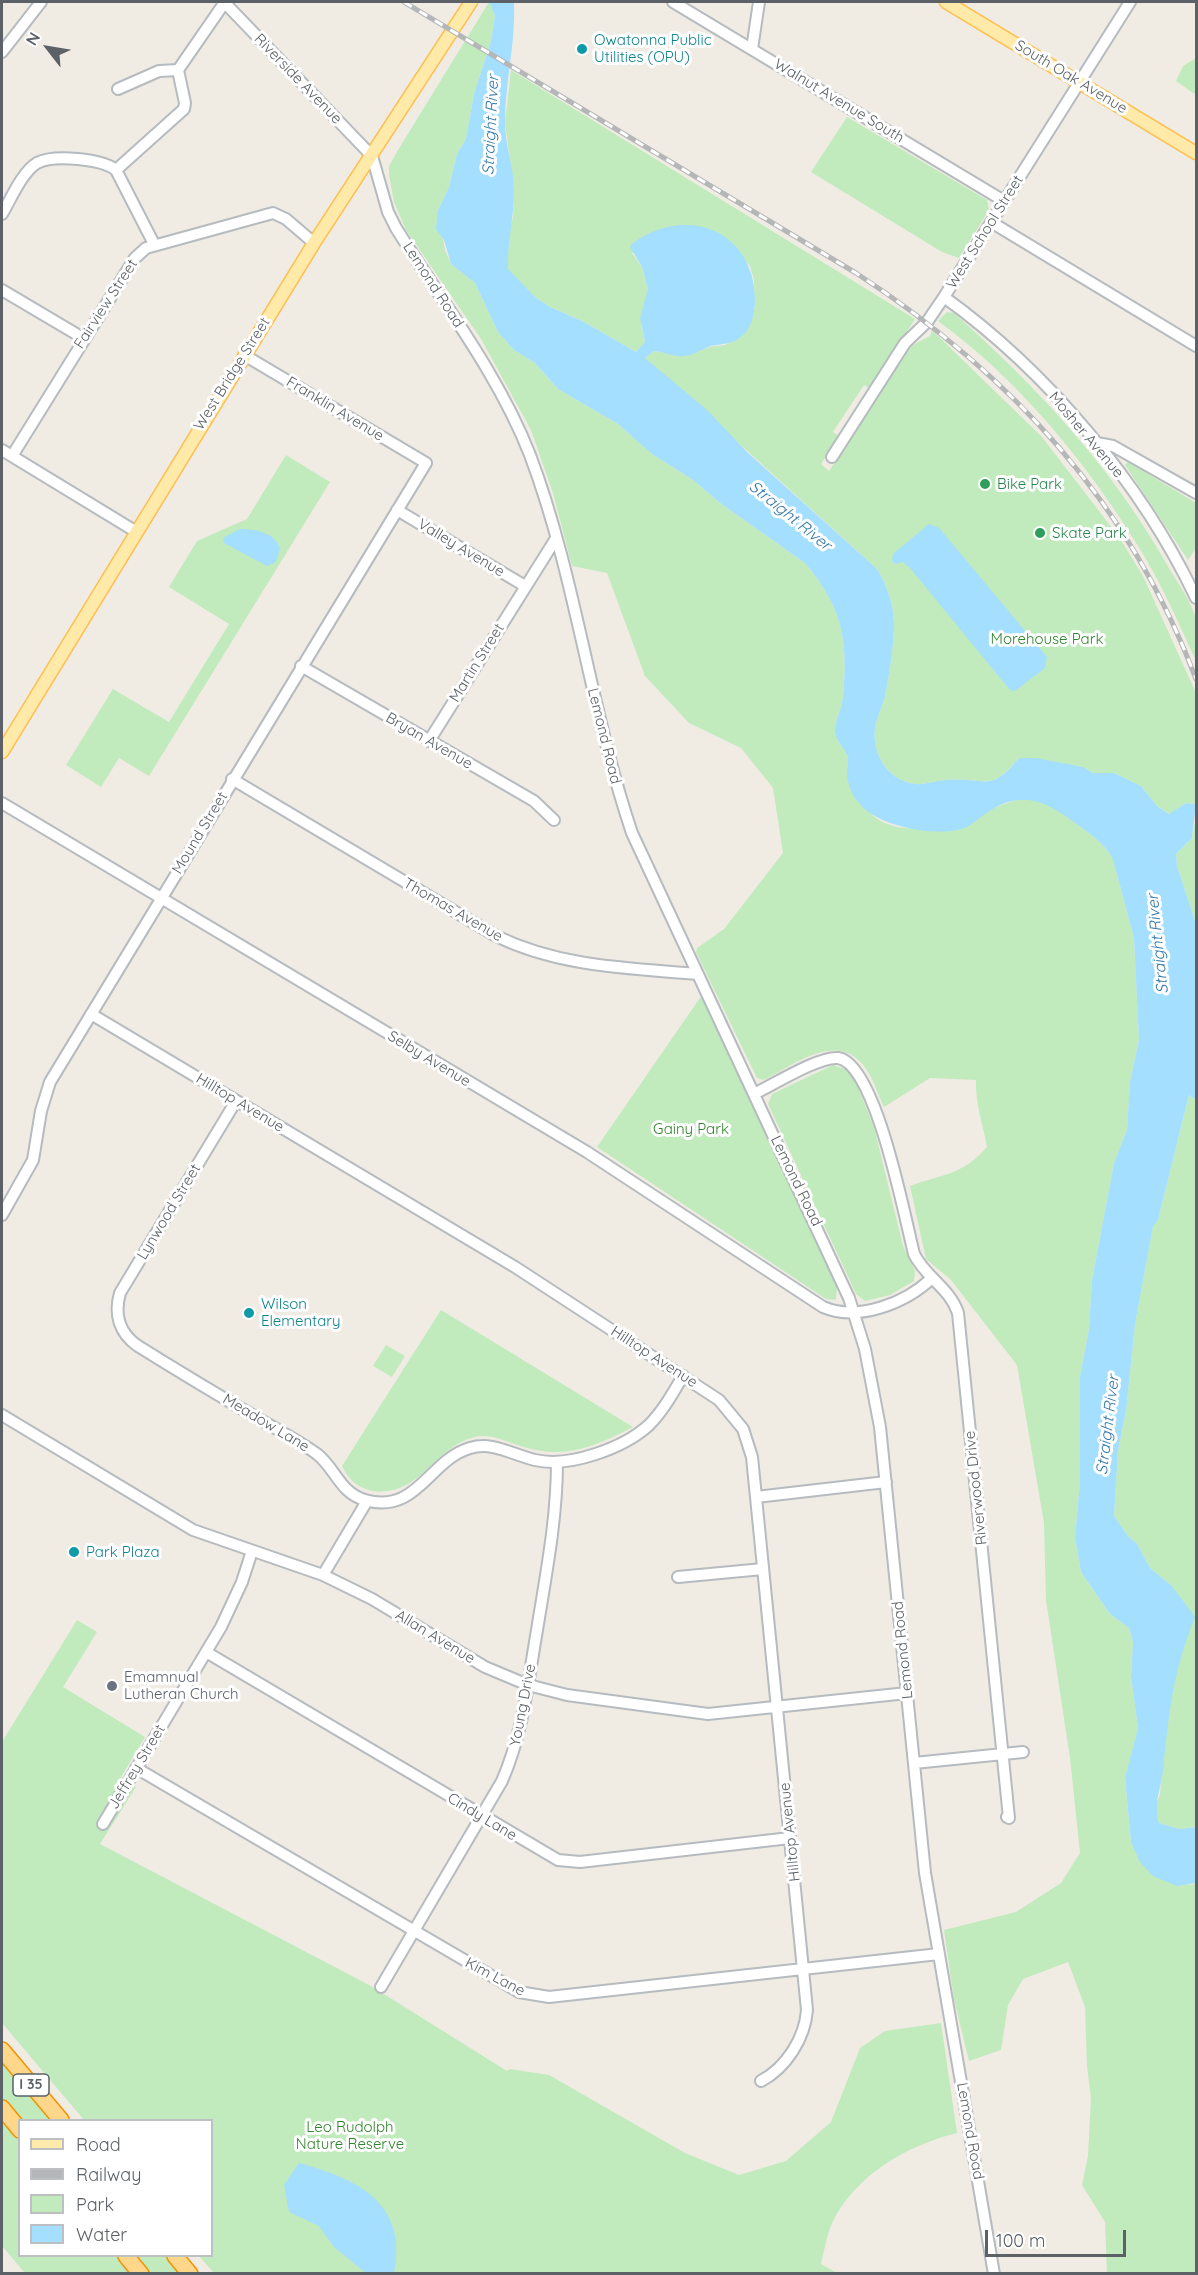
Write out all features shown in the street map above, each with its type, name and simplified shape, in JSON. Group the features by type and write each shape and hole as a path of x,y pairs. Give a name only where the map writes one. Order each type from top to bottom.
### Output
{"highway":[{"name":"I 35","path":"2,2050 59,2119"},
{"name":"I 35","path":"2,2109 18,2128"},
{"path":"127,2257 141,2274"},
{"path":"175,2257 190,2274"}],"main road":[{"name":"South Oak Avenue","path":"946,2 1197,153"},
{"name":"West Bridge Street","path":"2,752 244,355 468,6"}],"street":[{"path":"2,52 41,2"},
{"path":"116,170 184,109 185,103 178,70 225,2"},
{"name":"Riverside Avenue","path":"225,2 372,156"},
{"name":"Walnut Avenue South","path":"673,2 1004,201"},
{"path":"752,49 759,2"},
{"name":"West School Street","path":"832,457 905,343 927,322 944,297 1130,2"},
{"path":"118,89 159,71 178,70"},
{"name":"Lemond Road","path":"372,156 388,212 396,228 490,372 510,409 541,486 615,782 646,868 831,1254 854,1314 874,1388 886,1482 926,1873 994,2274"},
{"path":"2,214 29,171 37,163 82,159 109,165 116,170 154,244"},
{"name":"Fairview Street","path":"12,456 135,258 154,244 273,213 286,219 314,243"},
{"path":"991,222 1197,346"},
{"path":"2,290 84,338"},
{"name":"Mosher Avenue","path":"944,297 968,314 1013,354 1097,443 1163,536 1197,598"},
{"name":"Franklin Avenue","path":"244,355 426,463"},
{"path":"1097,443 1113,446 1196,490"},
{"path":"2,450 135,531"},
{"name":"Mound Street","path":"2,1215 33,1160 40,1111 50,1082 426,463"},
{"name":"Valley Avenue","path":"397,510 525,586"},
{"name":"Martin Street","path":"429,741 555,540"},
{"name":"Bryan Avenue","path":"301,666 534,801 554,820"},
{"name":"Thomas Avenue","path":"232,779 520,948 563,961 590,965 697,974"},
{"name":"Selby Avenue","path":"2,803 587,1152 823,1307 840,1313 854,1314"},
{"name":"Hilltop Avenue","path":"91,1014 515,1267 719,1400 743,1429 752,1457 807,2010 802,2033 785,2063 775,2074 761,2081"},
{"name":"Riverwood Drive","path":"754,1094 828,1059 843,1059 855,1068 884,1132 914,1254 933,1278 950,1294 958,1313 1009,1818 1007,1817"},
{"name":"Lynwood Street","path":"120,1326 117,1304 120,1293 236,1101"},
{"path":"854,1314 903,1298 933,1278"},
{"name":"Meadow Lane","path":"120,1326 138,1346 316,1453 348,1492 367,1501"},
{"path":"323,1575 367,1501 388,1502 411,1494 445,1461 471,1448 493,1446 534,1460 557,1462 586,1457 638,1434 659,1414 683,1377"},
{"name":"Allan Avenue","path":"2,1415 193,1530 323,1575 372,1599 486,1667 528,1685 559,1693 683,1712 733,1713 908,1694"},
{"name":"Young Drive","path":"381,1988 481,1817 511,1760 518,1739 528,1685 553,1530 557,1462"},
{"path":"756,1497 886,1482"},
{"name":"Jeffrey Street","path":"103,1824 232,1605 252,1551"},
{"path":"678,1577 764,1569"},
{"name":"Cindy Lane","path":"206,1652 549,1857 570,1862 790,1838"},
{"path":"914,1763 1023,1752"},
{"name":"Kim Lane","path":"136,1768 519,1992 541,1997 939,1954"}],"green space":[{"path":"489,2 495,16 491,41 474,94 466,139 457,154 449,187 438,210 445,250 451,264 475,283 498,332 514,350 535,363 558,389 618,424 652,454 693,480 720,503 805,563 818,579 835,610 840,625 845,658 843,697 835,733 848,757 847,770 850,779 861,801 871,814 898,827 931,827 964,820 1013,801 1035,800 1047,804 1088,833 1103,845 1113,860 1134,938 1139,1040 1130,1082 1127,1130 1114,1163 1092,1280 1089,1329 1080,1376 1080,1482 1075,1537 1081,1572 1110,1614 1129,1628 1133,1642 1131,1676 1138,1728 1125,1779 1131,1842 1189,1885 1196,1883 1196,2273 1107,2273 1105,2222 1082,2185 1088,2156 1091,2099 1087,2066 1085,2007 1068,1962 1023,1979 1008,2005 1001,2050 969,2061 954,1999 944,1930 1016,1912 1061,1883 1080,1853 1070,1758 1046,1600 1044,1523 1017,1365 951,1280 926,1259 910,1186 960,1169 987,1147 978,1105 976,1080 930,1078 884,1107 869,1073 855,1057 843,1052 830,1051 817,1054 764,1080 757,1078 696,952 697,948 724,929 783,853 773,788 741,748 689,723 645,676 607,573 572,566 553,493 531,430 481,339 406,230 394,202 389,166"},
{"path":"1196,58 1196,95 1176,81 1183,66"},
{"name":"Morehouse Park","path":"511,70 915,319 870,389 864,385 833,432 839,436 821,464 829,471 911,346 930,336 932,330 1042,437 1119,537 1143,576 1196,693 1196,804 1186,803 1170,814 1157,806 1141,786 1114,773 1093,773 1083,767 1019,758 1000,776 986,781 947,780 915,784 905,782 889,771 883,764 876,747 875,728 885,697 892,655 894,621 887,590 877,569 645,358 654,351 686,356 709,347 725,345 741,337 755,308 754,280 750,266 723,236 632,253 642,267 648,289 641,325 645,342 636,352 535,297 507,269 507,240 513,217 514,189 505,123"},
{"path":"847,117 987,200 989,210 959,258 942,252 811,172"},
{"path":"947,312 954,313 985,341 1043,399 1097,461 1121,493 1145,527 1191,605 1197,624 1196,661 1169,602 1146,560 1096,484 1073,453 1023,396 996,369 938,321"},
{"path":"286,455 330,482 149,776 119,758 101,787 66,765 113,689 169,722 229,624 169,587 197,541 247,519"},
{"path":"1128,462 1196,503 1196,548 1188,560 1125,465"},
{"path":"1196,817 1196,924 1177,866 1176,854 1192,838"},
{"name":"Gainy Park","path":"702,995 810,1221 837,1286 836,1300 826,1299 597,1147"},
{"path":"833,1065 845,1069 854,1078 874,1127 903,1246 915,1271 914,1281 890,1295 865,1301 856,1294 768,1104 772,1094"},
{"path":"1189,1095 1196,1100 1196,1827 1179,1829 1159,1823 1155,1809 1160,1794 1166,1723 1180,1653 1171,1585 1150,1568 1137,1544 1128,1536 1114,1516 1118,1451 1126,1411 1135,1324 1153,1225 1158,1220"},
{"path":"441,1310 633,1427 593,1445 554,1452 539,1451 494,1437 475,1437 455,1445 408,1484 379,1492 362,1487 347,1475 342,1466"},
{"path":"386,1345 405,1356 392,1377 373,1366"},
{"name":"Leo Rudolph Nature Reserve","path":"77,1620 97,1632 63,1687 145,1737 120,1779 136,1787 100,1844 371,1986 507,2071 510,2069 549,2075 685,2153 739,2175 786,2161 831,2122 860,2048 885,2031 941,2023 957,2133 920,2145 902,2154 885,2164 854,2190 832,2223 821,2264 837,2273 214,2273 200,2257 213,2257 213,2119 83,2119 2,2023 2,1742"},
{"path":"2,2061 52,2119 18,2119 18,2257 171,2257 186,2273 25,2273 2,2246"}],"water":[{"name":"Straight River","path":"489,2 514,2 505,122 514,191 508,269 535,297 636,352 645,342 640,318 648,289 642,267 630,247 633,243 655,231 676,226 697,226 716,232 732,243 745,259 753,279 755,304 751,322 741,337 685,356 654,351 645,358 707,410 747,452 877,569 887,590 894,621 892,655 885,697 875,728 876,747 883,764 889,771 905,782 915,784 947,780 986,781 1001,776 1019,758 1036,758 1083,767 1093,773 1114,773 1141,786 1157,806 1169,814 1186,803 1196,804 1192,838 1176,854 1177,866 1196,924 1196,1100 1189,1095 1158,1220 1153,1226 1135,1324 1126,1411 1118,1451 1114,1516 1128,1536 1137,1544 1150,1568 1171,1585 1195,1617 1173,1692 1157,1816 1159,1823 1179,1829 1196,1827 1196,1883 1177,1886 1153,1876 1140,1862 1131,1842 1125,1778 1138,1728 1131,1676 1133,1642 1129,1628 1110,1614 1081,1572 1075,1537 1080,1482 1080,1376 1089,1329 1092,1280 1114,1163 1127,1130 1130,1082 1139,1040 1134,938 1113,860 1103,845 1067,817 1035,801 1013,801 988,812 964,828 940,832 916,830 893,824 873,815 863,807 855,798 850,787 847,773 848,757 835,733 842,701 845,658 835,610 818,579 805,563 720,503 693,480 652,454 618,424 558,389 535,363 514,350 498,332 475,283 451,264 444,240 436,229 438,210 449,187 457,154 466,139 474,94 491,41 495,16"},
{"path":"929,524 939,528 1047,657 1045,668 1015,691 1010,690 910,568 903,562 895,564 892,561 893,554"},
{"path":"240,529 258,531 273,538 280,548 276,562 267,566 224,543 223,538"},
{"path":"299,2163 340,2177 374,2197 385,2211 393,2228 396,2249 394,2273 366,2273 334,2247 319,2226 289,2212 284,2185"}],"railway":[{"path":"404,2 856,273 912,312 965,354 1014,399 1059,448 1100,500 1137,556 1169,615 1196,679"}],"place":[{"name":"Owatonna Public Utilities (OPU)","path":"582,49"},
{"name":"Bike Park","path":"985,484"},
{"name":"Skate Park","path":"1040,533"},
{"name":"Wilson Elementary","path":"249,1313"},
{"name":"Park Plaza","path":"74,1552"},
{"name":"Emamnual Lutheran Church","path":"112,1686"}]}
